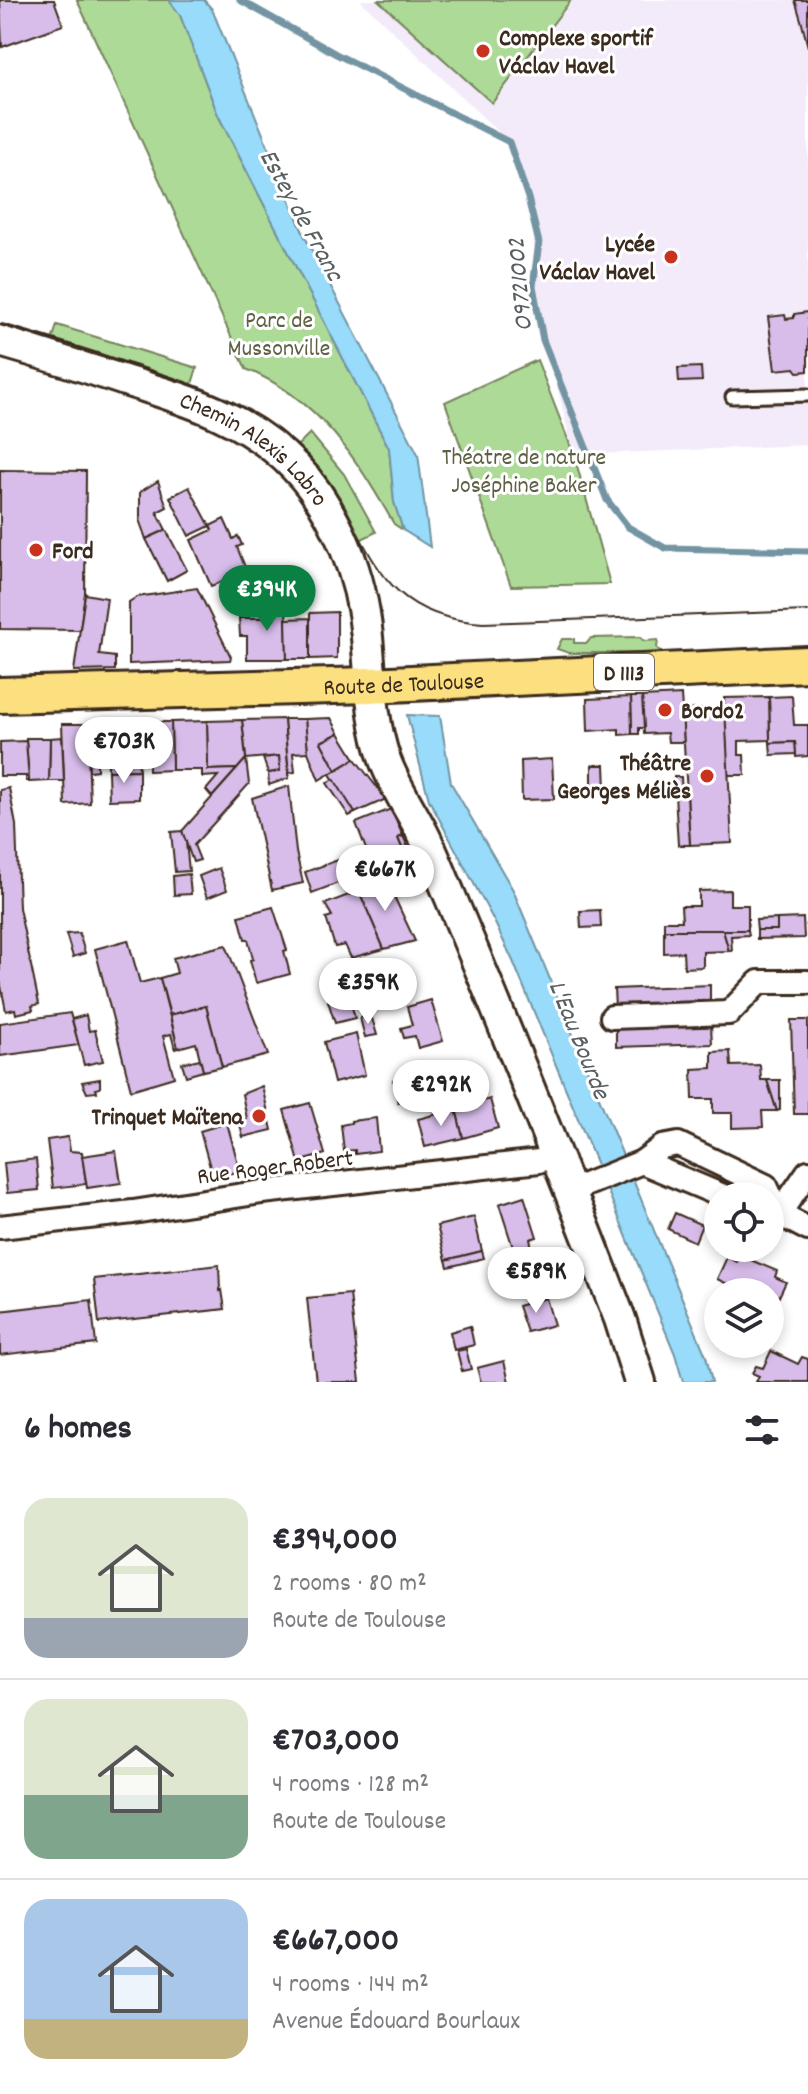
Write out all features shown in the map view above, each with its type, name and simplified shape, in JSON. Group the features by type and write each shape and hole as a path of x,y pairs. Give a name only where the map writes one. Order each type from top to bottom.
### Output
{"main road":[{"name":"Route de Toulouse","path":"0,695 370,685 808,664"}],"street":[{"name":"Chemin Alexis Labro","path":"0,341 228,416 277,449 298,469 321,500 352,569 366,628 370,685 386,762 437,864 570,1191 620,1319 640,1382"},
{"path":"612,1017 729,1013 759,982 808,982"},
{"path":"570,1191 636,1165 662,1147 678,1144 758,1182"},
{"name":"Rue Roger Robert","path":"0,1227 133,1212 262,1192 539,1161 555,1155"},
{"path":"636,1165 704,1189"},
{"path":"784,1201 808,1172"},
{"path":"784,1218 808,1229"}],"lane":[{"path":"732,397 808,395"}],"shaded area":[{"name":"Lycée Václav Havel","path":"360,0 808,0 808,445 574,455 535,297 533,217 509,142"}],"green space":[{"name":"Parc de Mussonville","path":"77,0 169,0 180,15 218,115 389,448 394,502 403,530 394,524 334,433 295,397 246,369"},
{"name":"Complexe sportif Václav Havel","path":"378,0 571,0 492,103"},
{"path":"57,325 197,368 191,387 51,344"},
{"name":"Théatre de nature Joséphine Baker","path":"537,360 574,455 610,584 511,586 445,402"},
{"path":"310,433 344,474 376,532 356,542 295,448"},
{"path":"640,637 644,641 658,640 657,648 662,653 569,653 557,649 562,639 587,643 591,638"}],"water":[{"path":"169,0 204,0 212,9 304,235 418,454 430,547 403,530 394,502 389,448 218,115 180,15"},
{"path":"407,715 440,716 451,783 513,890 704,1351 712,1382 683,1382 675,1354 513,961 429,800"}],"building":[{"path":"0,0 54,0 63,25 2,47"},
{"path":"795,0 808,0 808,47 801,20"},
{"path":"808,312 808,371 798,372 795,368 775,370 768,317 785,315 786,319 794,318 794,314"},
{"path":"701,367 702,381 679,382 678,368"},
{"path":"0,470 86,471 85,594 80,630 0,629"},
{"path":"158,481 167,507 157,512 166,530 146,539 140,522 140,492"},
{"path":"189,487 210,526 189,536 170,497"},
{"path":"224,519 233,539 238,536 242,545 237,547 247,572 211,586 191,540 212,530 210,526"},
{"path":"166,530 187,570 167,581 146,539"},
{"path":"197,588 230,660 129,664 129,602 137,597"},
{"path":"85,594 107,598 99,655 115,657 115,670 74,671"},
{"path":"273,594 286,594 287,659 247,659 247,636 240,636 239,618 274,618"},
{"path":"273,600 274,618 243,618 243,612 257,611 257,601"},
{"path":"337,612 337,658 310,659 310,613"},
{"path":"310,618 310,659 287,659 286,619"},
{"path":"681,695 684,742 668,742 667,733 644,734 642,697"},
{"path":"792,696 794,725 808,725 808,756 796,757 795,742 770,743 769,697"},
{"path":"631,697 642,697 644,728 639,728 639,734 632,734"},
{"path":"631,697 632,734 619,735 619,729 588,731 587,699"},
{"path":"769,697 770,740 739,741 739,755 744,755 745,775 728,775 724,698"},
{"name":"Théâtre Georges Méliès","path":"725,708 732,843 690,845 682,710"},
{"path":"331,718 339,733 321,742 336,770 319,780 308,752 305,719"},
{"path":"284,719 289,778 269,785 268,773 280,771 279,756 246,759 242,720"},
{"path":"284,719 305,719 308,752 293,753 295,772 289,773"},
{"path":"242,720 246,759 237,769 208,770 207,721"},
{"path":"207,721 208,770 237,769 212,797 206,790 218,776 202,777 202,770 172,770 171,722"},
{"path":"148,722 149,751 138,751 136,723"},
{"path":"148,722 171,722 172,770 149,771"},
{"path":"136,723 139,770 108,771 108,751 97,752 97,770 89,771 87,724"},
{"path":"62,724 87,724 90,803 65,805"},
{"path":"339,733 355,759 336,770 321,742"},
{"path":"62,737 64,781 49,781 50,738"},
{"path":"26,738 50,738 49,781 29,782"},
{"path":"26,741 29,781 26,781 26,776 0,776 0,742"},
{"path":"795,742 796,754 771,755 770,743"},
{"path":"279,756 280,771 268,773 263,758"},
{"path":"246,759 249,784 194,845 200,860 193,862 182,831"},
{"path":"355,759 386,799 355,813 330,774"},
{"path":"552,759 554,799 522,800 521,761"},
{"path":"592,765 605,765 606,789 592,789"},
{"path":"139,770 139,799 109,800 108,771"},
{"path":"674,777 681,777 682,796 687,796 690,845 678,845"},
{"path":"334,779 355,813 349,816 327,783"},
{"path":"289,786 296,852 303,883 272,890 252,798"},
{"path":"9,788 16,825 19,908 39,1004 32,1006 33,1010 16,1014 15,1009 6,1011 0,981 0,790"},
{"path":"391,809 403,836 398,838 409,864 377,878 356,823"},
{"path":"182,831 189,871 175,872 171,832"},
{"path":"403,836 415,862 409,864 398,838"},
{"path":"338,860 346,880 312,893 305,872"},
{"path":"219,868 227,890 207,898 199,876"},
{"path":"189,874 191,894 174,895 173,876"},
{"path":"384,875 415,941 384,949 356,885"},
{"path":"730,890 730,905 748,905 748,930 664,930 664,921 682,921 681,906 699,906 699,891"},
{"path":"359,891 384,949 351,958 345,945 335,947 326,918 332,916 325,904"},
{"path":"273,907 287,950 284,951 290,974 256,983 248,939 245,939 239,916"},
{"path":"600,910 601,927 581,928 580,911"},
{"path":"803,918 804,938 757,939 757,930 777,930 777,919"},
{"path":"777,919 777,930 757,930 756,920"},
{"path":"664,930 723,930 729,951 703,952 703,967 684,968 683,952 664,953"},
{"path":"723,930 748,930 749,935 731,936 732,951 729,951"},
{"path":"79,933 85,953 73,957 66,934"},
{"path":"128,940 140,983 160,978 178,1048 175,1049 171,1034 163,1036 174,1077 131,1090 95,949"},
{"path":"226,945 268,1055 222,1067 206,1006 170,1015 160,978 177,973 173,958"},
{"path":"710,985 710,1005 615,1008 614,989"},
{"path":"349,996 355,1018 335,1023 328,1001"},
{"path":"431,1000 443,1041 418,1048 415,1036 404,1038 401,1028 412,1025 407,1007"},
{"path":"206,1006 222,1067 203,1071 196,1043 178,1048 170,1015"},
{"path":"70,1013 79,1045 0,1056 0,1023"},
{"path":"86,1015 89,1031 95,1030 103,1061 84,1065 72,1019"},
{"path":"371,1015 377,1035 365,1037 360,1018"},
{"path":"791,1020 808,1020 808,1114 794,1114"},
{"path":"711,1026 712,1044 616,1047 616,1029"},
{"path":"356,1034 365,1075 334,1083 324,1042"},
{"path":"730,1051 731,1066 760,1065 761,1080 767,1080 777,1111 762,1111 763,1127 732,1128 732,1113 713,1113 713,1099 693,1099 692,1069 712,1068 712,1052"},
{"path":"200,1059 203,1071 186,1076 182,1063"},
{"path":"414,1074 421,1095 398,1102 393,1080"},
{"path":"100,1079 97,1092 87,1093 82,1082"},
{"path":"767,1080 780,1080 780,1110 777,1111"},
{"path":"262,1086 272,1130 243,1137 239,1120 247,1119 242,1094"},
{"path":"490,1099 498,1128 463,1138 456,1109"},
{"path":"310,1103 325,1154 299,1162 284,1110"},
{"path":"456,1109 463,1138 425,1147 418,1119"},
{"path":"376,1118 379,1151 355,1154 355,1150 344,1151 341,1125"},
{"path":"227,1123 240,1171 213,1178 200,1131"},
{"path":"68,1137 70,1151 82,1152 86,1184 53,1188 47,1140"},
{"path":"116,1151 121,1183 87,1188 82,1156"},
{"path":"36,1159 39,1190 7,1193 4,1163"},
{"path":"524,1196 537,1237 530,1239 532,1248 515,1254 499,1204"},
{"path":"675,1213 702,1225 695,1242 668,1229"},
{"path":"474,1217 482,1251 446,1260 437,1226"},
{"path":"482,1251 484,1258 448,1267 446,1260"},
{"path":"725,1262 755,1262 777,1271 777,1278 717,1278"},
{"path":"219,1265 220,1291 225,1309 99,1323 94,1279"},
{"path":"350,1294 360,1382 316,1382 307,1298"},
{"path":"546,1298 554,1325 527,1332 518,1306"},
{"path":"91,1300 96,1344 0,1355 0,1311"},
{"path":"470,1326 474,1345 454,1350 450,1332"},
{"path":"466,1349 471,1369 462,1371 457,1351"},
{"path":"784,1357 798,1364 802,1357 808,1359 808,1382 756,1382 759,1376 752,1373 756,1366 763,1368 768,1358"},
{"path":"504,1361 509,1382 481,1382 477,1368"}],"waterway":[{"name":"O9721002","path":"240,0 336,54 509,142 539,243 533,286 543,340 607,500 628,527 665,548 808,551"}],"tram line":[{"path":"0,325 201,389 269,423 309,457 330,484 375,564 393,586 415,604 444,616 483,623 808,611"}],"place":[{"name":"Complexe sportif Václav Havel","path":"483,51"},
{"name":"Lycée Václav Havel","path":"671,257"},
{"name":"Ford","path":"36,550"},
{"name":"Bordo2","path":"665,710"},
{"name":"Théâtre Georges Méliès","path":"707,776"},
{"name":"Trinquet Maïtena","path":"259,1116"}],"water label":[{"name":"Estey de Franc","path":"303,214"},
{"name":"L'Eau Bourde","path":"581,1039"}]}
